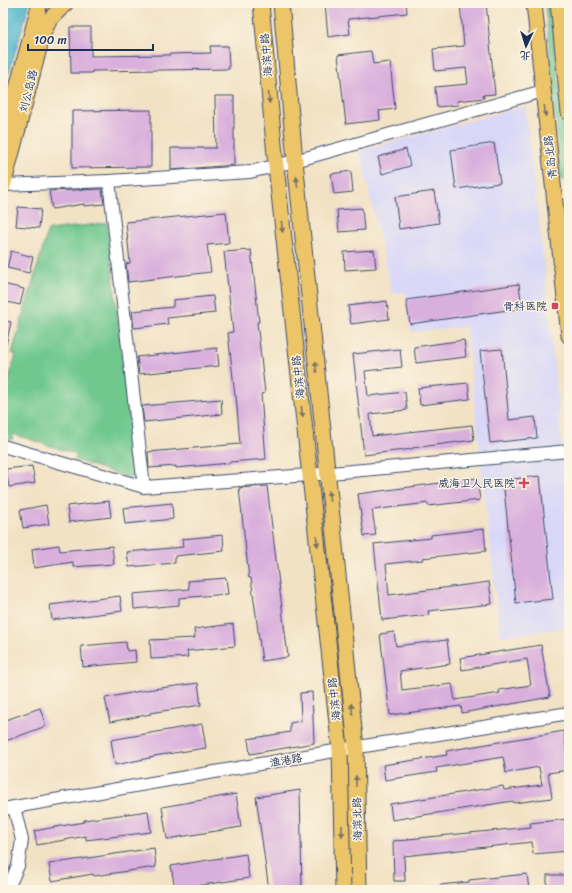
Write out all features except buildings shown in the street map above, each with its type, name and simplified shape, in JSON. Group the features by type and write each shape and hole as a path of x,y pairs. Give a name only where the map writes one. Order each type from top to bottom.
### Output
{"main road":[{"name":"刘公岛路","path":"3,140 40,3"},
{"path":"43,33 51,3"},
{"name":"刘公岛路","path":"3,186 43,33 50,18 66,3"},
{"name":"海滨中路","path":"281,3 295,161 356,748"},
{"name":"青岛北路","path":"534,3 569,336"},
{"path":"558,3 569,113"},
{"name":"海滨中路","path":"260,4 309,475 340,750"},
{"name":"海滨北路","path":"356,748 358,890"},
{"name":"海滨北路","path":"340,750 343,890"}],"street":[{"path":"3,186 250,172 295,161 543,91"},
{"path":"109,181 144,487"},
{"path":"3,446 144,487 309,475 569,451"},
{"name":"渔港路","path":"9,808 340,750 569,713"},
{"path":"7,890 18,866 22,840 9,808"}],"shaded area":[{"path":"525,106 545,276 569,515 569,628 500,636 466,327 411,332 406,292 392,294 360,151"}],"green space":[{"path":"545,3 550,3 569,180 561,180"},
{"path":"565,220 569,220 569,255"},
{"path":"107,223 136,480 75,460 76,454 13,434 12,440 3,438 3,399 16,355 12,353 48,230"}],"water":[{"path":"3,3 30,3 3,93"}],"place":[{"name":"骨科医院","path":"555,306"},
{"name":"威海卫人民医院","path":"524,483"}]}
